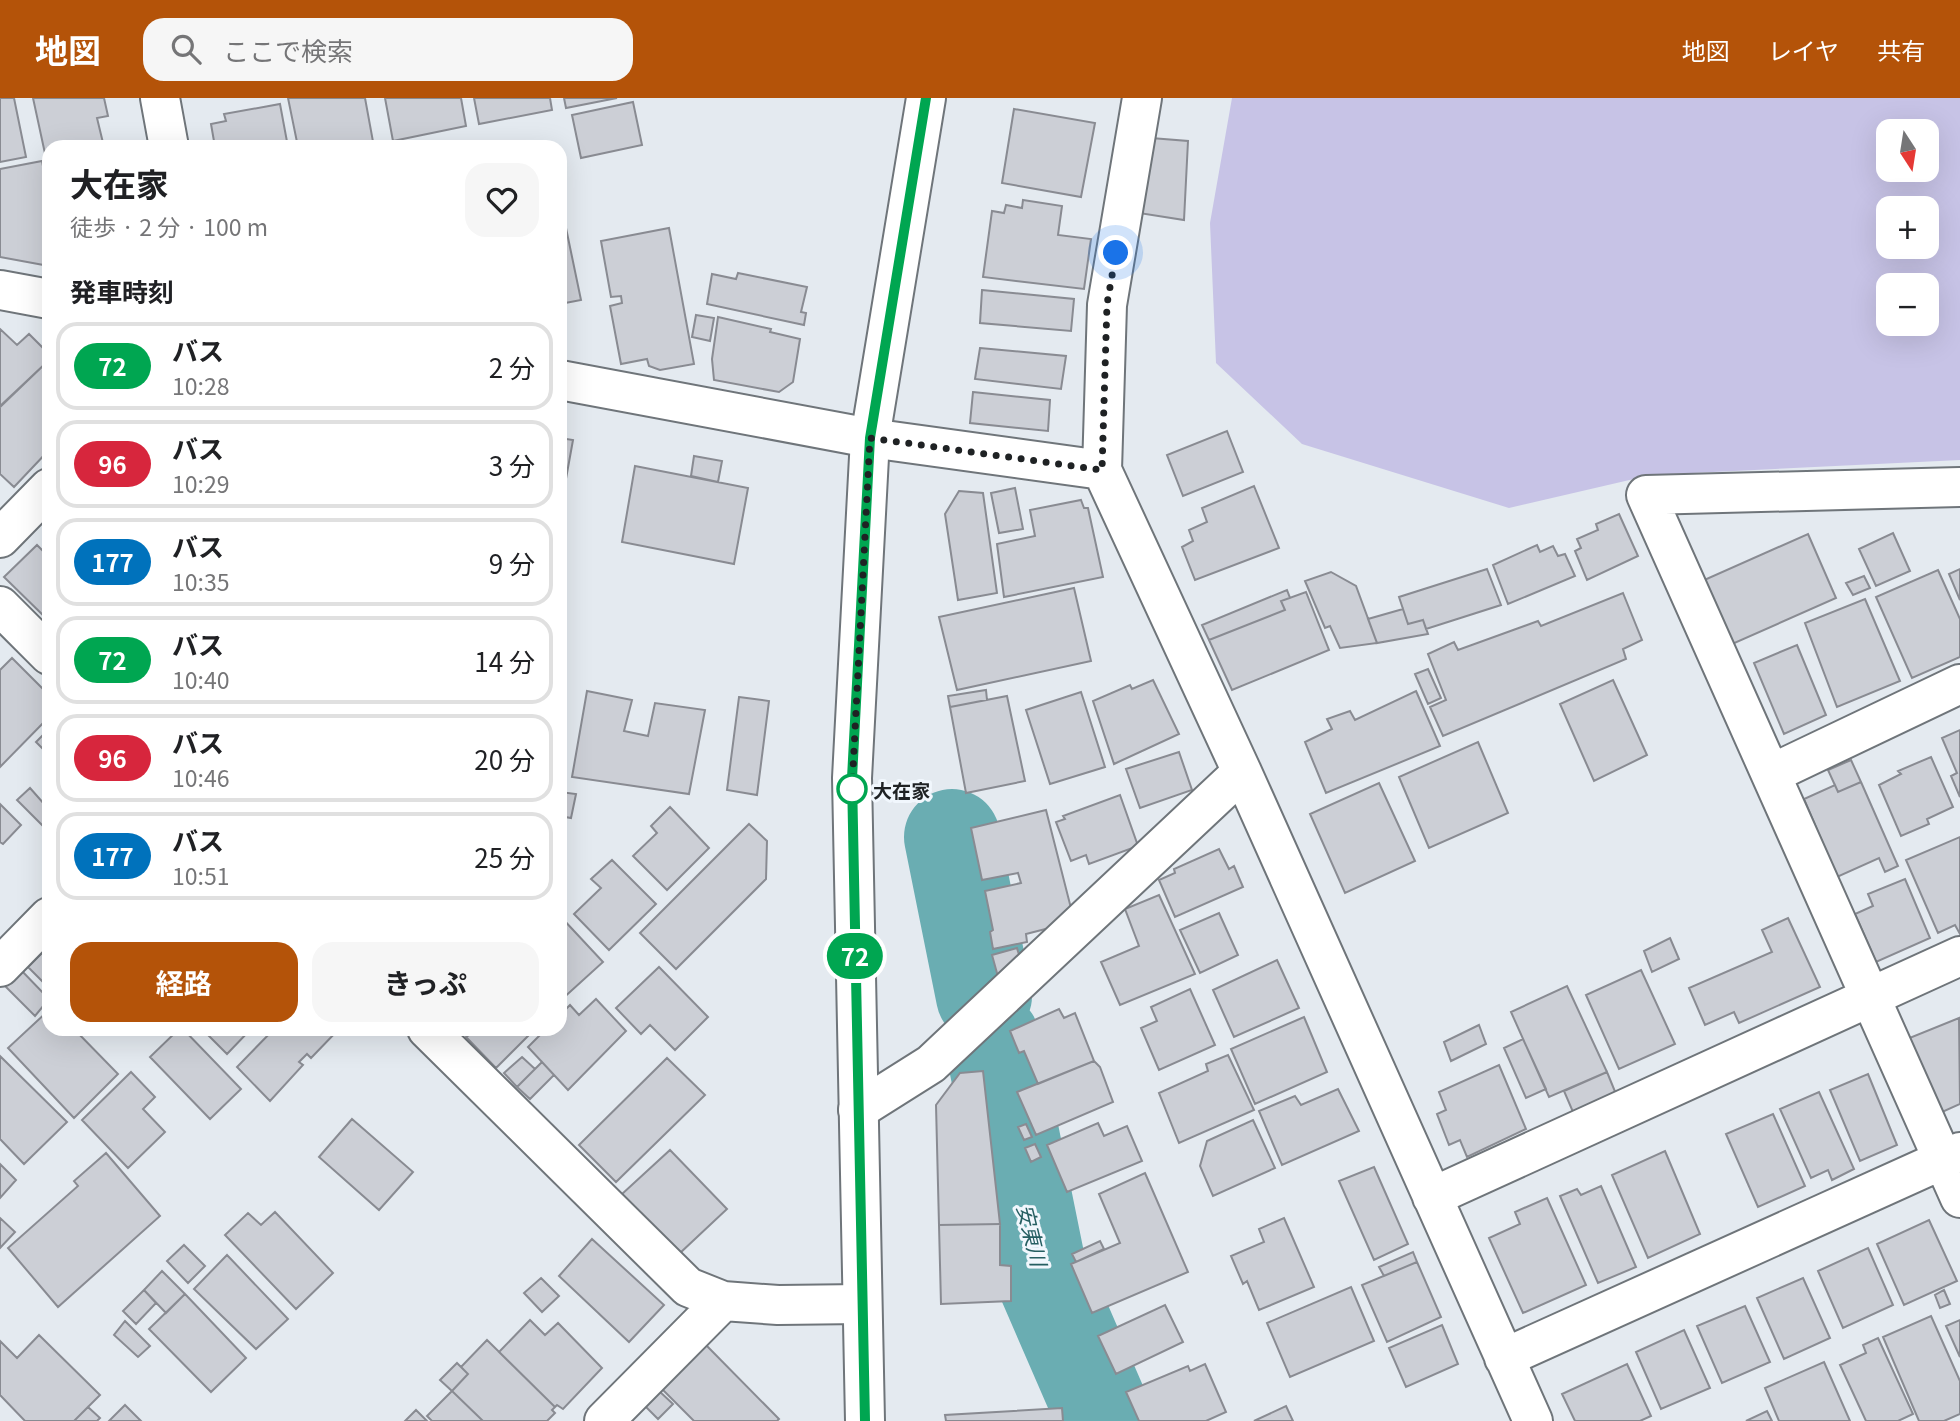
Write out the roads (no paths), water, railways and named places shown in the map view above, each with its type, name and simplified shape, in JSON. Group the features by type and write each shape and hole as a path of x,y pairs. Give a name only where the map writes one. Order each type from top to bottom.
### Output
{"street":[{"path":"160,98 168,140"},
{"path":"865,1421 852,778 870,438 926,98"},
{"path":"1142,98 1107,304 1102,470 1242,772 1533,1421"},
{"path":"0,290 42,298"},
{"path":"567,381 870,438 1102,470"},
{"path":"1960,487 1646,495 1871,998 1951,1156 1960,1198"},
{"path":"0,538 42,495"},
{"path":"0,606 42,648"},
{"path":"1771,774 1960,684"},
{"path":"858,1110 931,1064 1242,772"},
{"path":"0,967 42,924"},
{"path":"1432,1197 1960,956"},
{"path":"434,1036 688,1287 723,1301 778,1305 862,1304"},
{"path":"1504,1358 1951,1156"},
{"path":"604,1421 723,1301"}],"waterway":[{"name":"安東川","path":"952,837 984,996"},
{"name":"安東川","path":"992,1040 1037,1262 1106,1421"}],"place":[{"name":"大在家","path":"852,789"}]}
